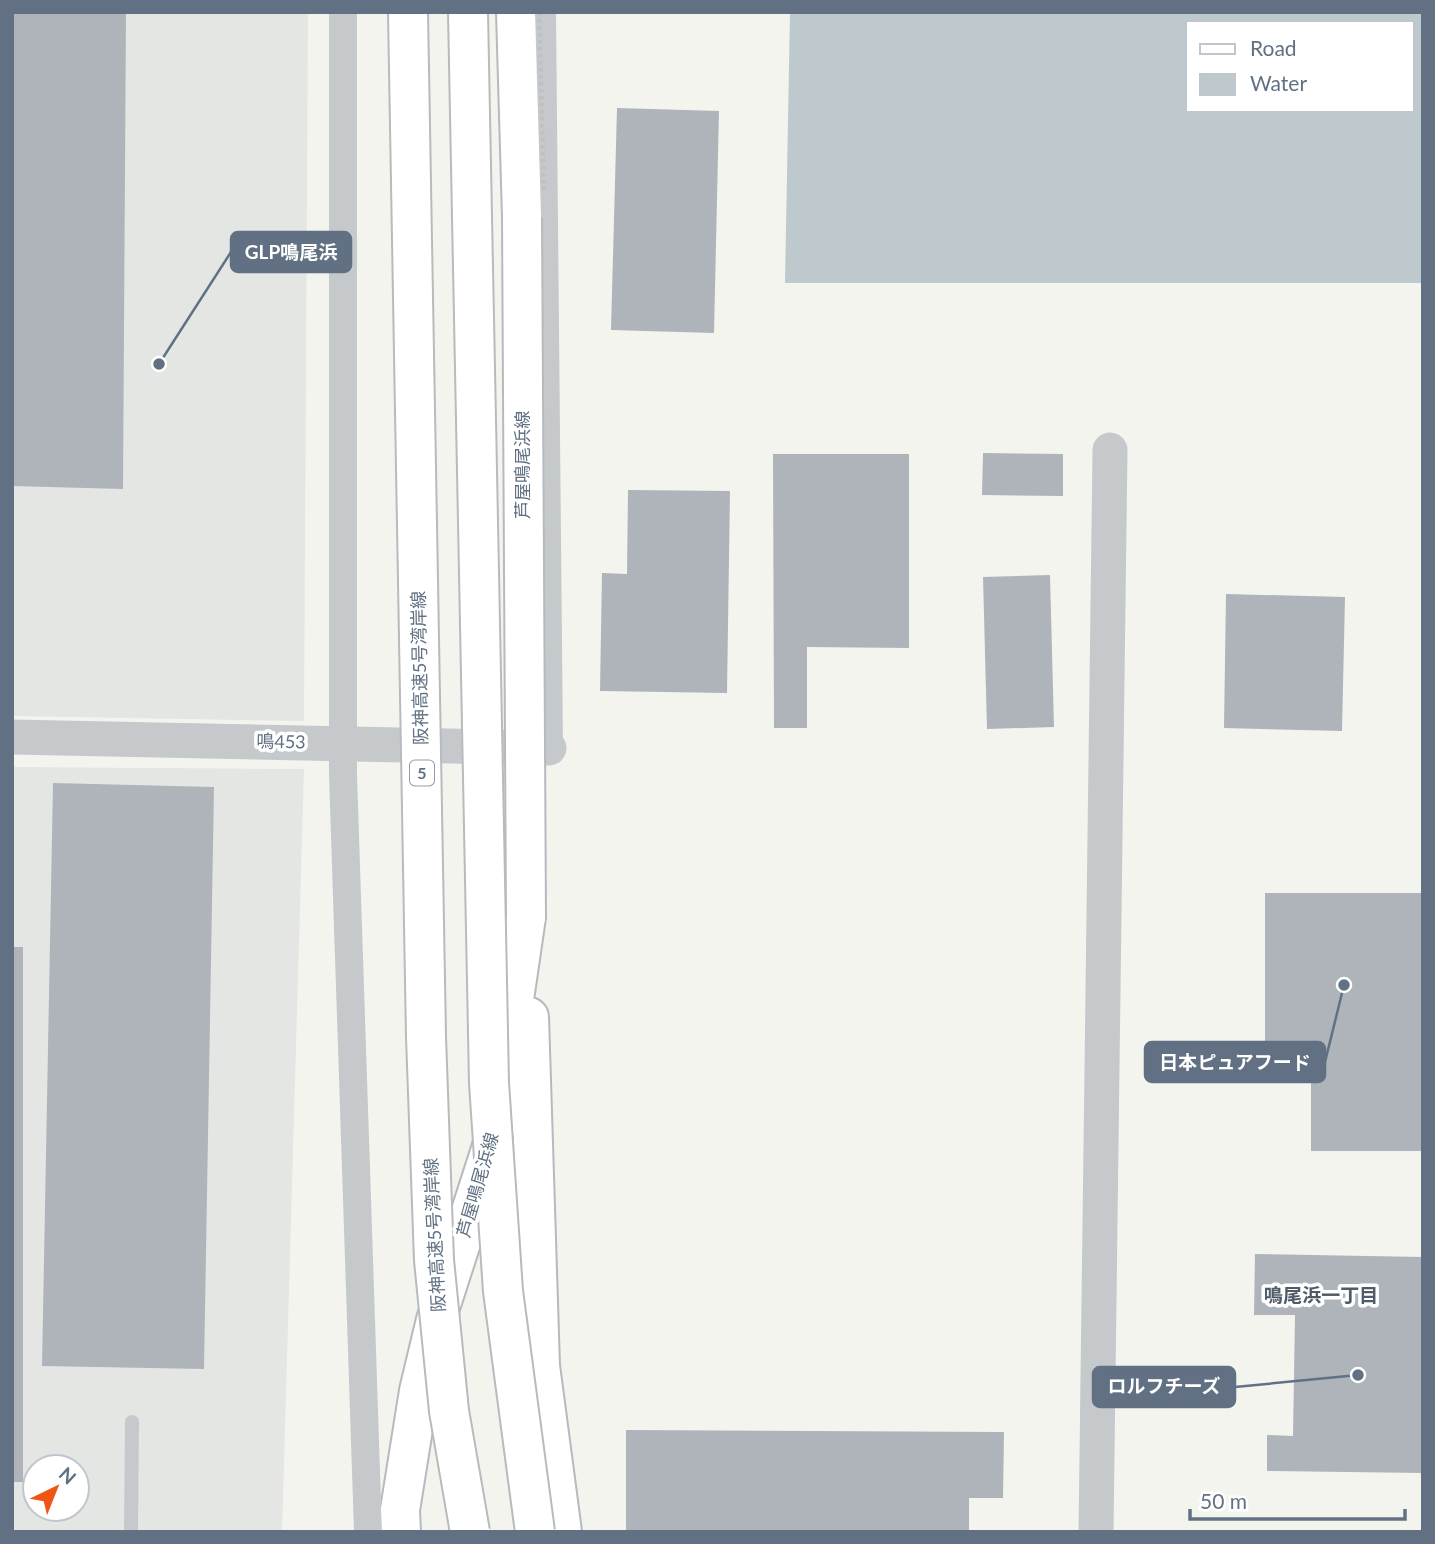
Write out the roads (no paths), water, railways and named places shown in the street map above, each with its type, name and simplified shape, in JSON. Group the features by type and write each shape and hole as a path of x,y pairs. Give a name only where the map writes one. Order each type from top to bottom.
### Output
{"main road":[{"name":"阪神高速5号湾岸線","path":"408,12 426,1037 434,1260 449,1410 470,1532"},
{"path":"468,12 489,1083 503,1291 535,1532"},
{"name":"芦屋鳴尾浜線","path":"516,12 522,230 526,917 540,1366 562,1532"},
{"name":"芦屋鳴尾浜線","path":"401,1532 405,1470 422,1379 436,1320 493,1143 526,917"}],"street":[{"path":"343,12 343,775 368,1532"},
{"path":"542,12 549,748"},
{"path":"1096,1532 1110,450"},
{"name":"鳴453","path":"12,737 549,748"}],"lane":[{"path":"131,1532 132,1422"}],"water":[{"path":"790,12 1423,12 1423,283 785,283"}],"place":[{"name":"GLP鳴尾浜","path":"159,364"},
{"name":"日本ピュアフード","path":"1344,985"},
{"name":"ロルフチーズ","path":"1358,1375"}],"district":[{"name":"鳴尾浜一丁目","path":"1321,1295"}]}
